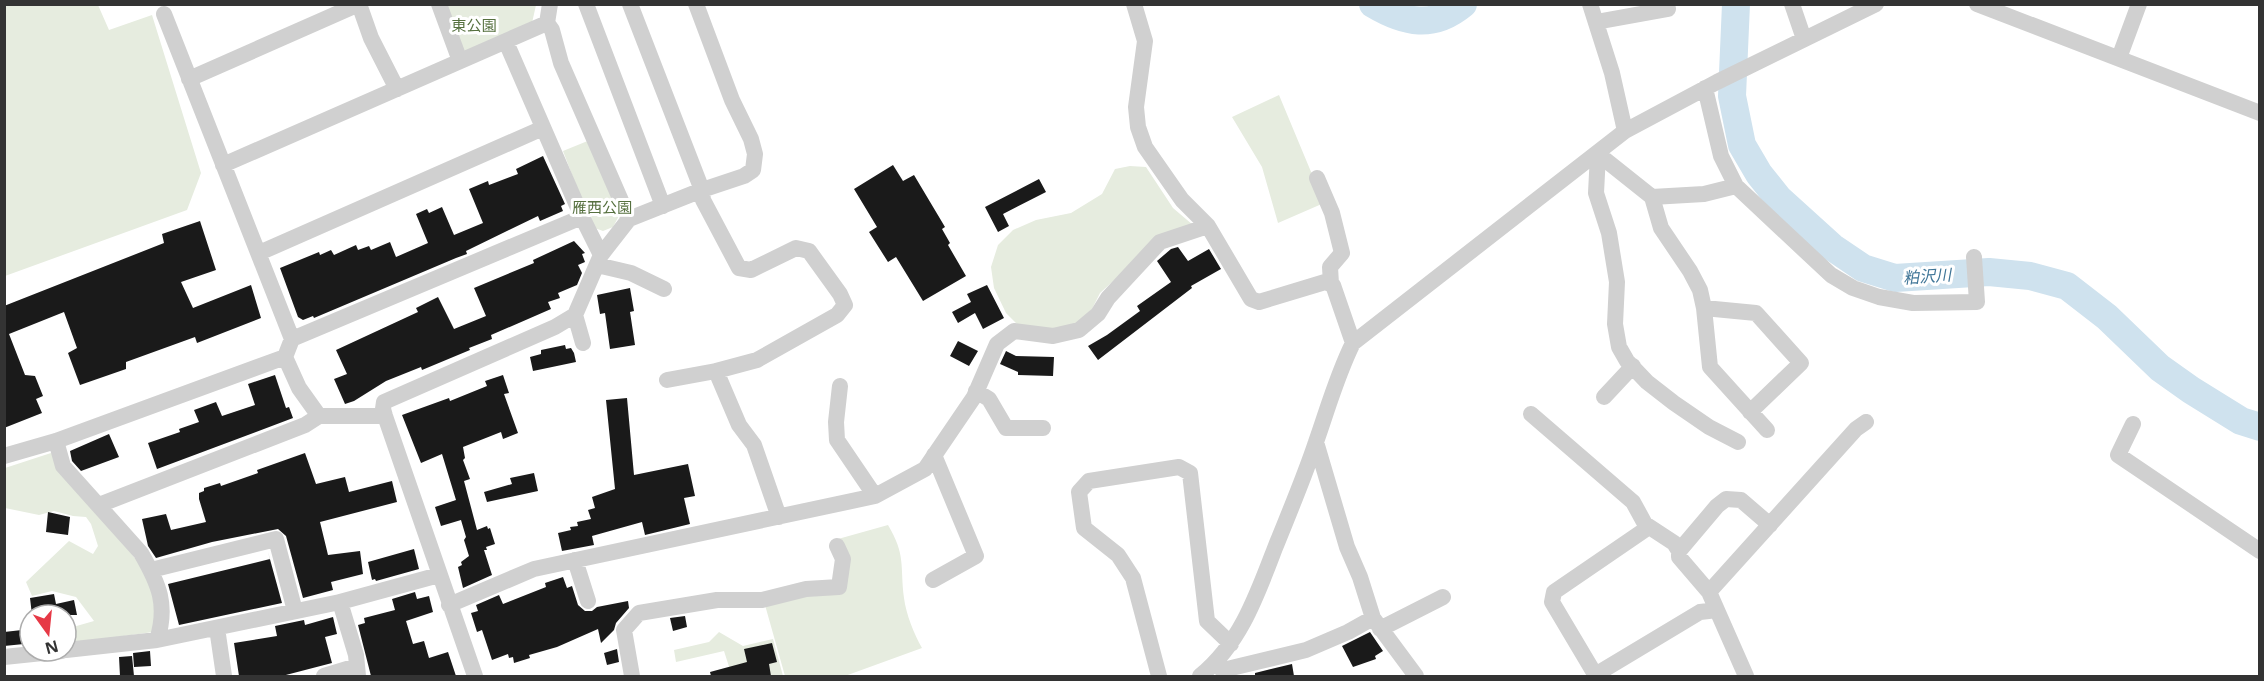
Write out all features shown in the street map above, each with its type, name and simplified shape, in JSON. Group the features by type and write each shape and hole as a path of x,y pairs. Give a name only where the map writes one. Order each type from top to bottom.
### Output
{"street":[{"path":"189,79 359,4 371,38 397,89"},
{"path":"439,4 460,61"},
{"path":"550,4 547,23 552,30 561,63 629,219"},
{"path":"586,4 663,206"},
{"path":"630,4 702,190 703,200 739,268 752,270 796,249 809,251 840,294 845,305 837,315 757,360 716,371 667,380"},
{"path":"475,676 385,416 384,402 555,327 575,315 599,260 629,219 744,176 753,170 755,154 751,139 732,100 696,4"},
{"path":"1134,4 1145,41 1137,107 1138,127 1145,147 1182,200 1208,226 1251,299 1259,302 1325,282 1333,285 1353,343"},
{"path":"1590,4 1612,73 1625,131"},
{"path":"1596,22 1668,9 1667,4"},
{"path":"1792,4 1804,39"},
{"path":"1200,676 1215,664 1239,634 1265,575 1343,364 1353,343 1625,131 1746,67 1876,4"},
{"path":"1977,4 2259,113"},
{"path":"2120,58 2139,4"},
{"path":"164,14 292,339 285,357 300,388 319,416"},
{"path":"223,165 547,23"},
{"path":"506,42 599,260 664,289"},
{"path":"1711,85 1721,156 1736,186 1831,275 1853,288 1879,297 1913,303 1977,302 1974,256"},
{"path":"259,253 543,128"},
{"path":"1598,154 1652,197 1661,228 1700,290 1710,367 1767,430"},
{"path":"1598,154 1596,193 1609,233 1617,282 1615,334 1618,347 1647,382 1709,427 1738,442"},
{"path":"1317,178 1332,213 1342,253 1330,267 1330,284"},
{"path":"1652,197 1704,194 1736,186"},
{"path":"292,339 582,217"},
{"path":"449,605 534,569 875,496 925,469 976,391 998,344 1014,331 1053,336 1079,330 1098,314 1108,298 1160,242 1208,226"},
{"path":"1704,308 1756,313 1801,363 1750,412"},
{"path":"575,315 583,343"},
{"path":"4,456 56,441 285,357"},
{"path":"1604,397 1633,366"},
{"path":"716,371 739,425 754,445 779,517"},
{"path":"840,386 836,422 837,440 875,496"},
{"path":"976,391 989,399 1006,428 1043,428"},
{"path":"1532,414 1633,502 1645,524 1674,543 1679,551 1679,557 1709,592 1746,676"},
{"path":"99,506 305,425 319,416 385,416"},
{"path":"1709,592 1856,429 1866,422"},
{"path":"2133,424 2118,454 2259,551"},
{"path":"56,441 63,466 141,553 151,570 163,604 161,627 157,640"},
{"path":"1316,442 1347,547 1376,624 1416,676"},
{"path":"933,580 976,556 934,455"},
{"path":"1159,676 1133,578 1118,555 1084,528 1080,492 1089,481 1179,467 1190,473 1207,621 1231,644"},
{"path":"1679,551 1717,506 1726,499 1742,500 1770,525"},
{"path":"1649,527 1554,592 1552,602 1596,676 1700,612 1717,610"},
{"path":"151,570 276,539 295,611"},
{"path":"632,676 624,630 639,613 717,600 762,600 806,589 839,587 843,558 837,546"},
{"path":"575,560 588,601"},
{"path":"78,650 157,640 217,628 340,602 439,576"},
{"path":"1215,664 1222,670 1306,650 1443,597"},
{"path":"324,676 357,671 356,655 340,602"},
{"path":"217,628 224,676"}],"green space":[{"path":"5,4 98,5 109,30 152,15 201,173 187,210 5,276"},
{"name":"東公園","path":"445,5 536,5 532,23 462,53"},
{"path":"1279,95 1324,203 1278,223 1262,167 1232,117"},
{"name":"雁西公園","path":"590,140 622,210 613,227 603,231 592,227 563,151"},
{"path":"1130,166 1146,167 1173,208 1193,225 1122,273 1100,293 1092,309 1077,323 1059,330 1019,326 1006,313 994,288 991,267 998,245 1013,230 1036,220 1071,213 1102,194 1115,169"},
{"path":"51,453 142,567 153,598 155,615 153,632 78,642 78,626 94,621 76,597 52,591 32,596 26,582 69,541 93,554 98,546 91,524 86,517 54,511 39,515 5,508 5,468"},
{"path":"888,525 900,553 907,611 922,648 845,676 785,676 765,605 807,595 838,594 838,539"},
{"path":"719,632 743,646 773,639 783,676 732,676 724,651 676,662 674,650 709,642"}],"building":[{"path":"543,156 565,204 561,206 563,211 540,221 538,216 466,251 467,254 314,318 313,316 303,320 298,317 280,268 319,252 320,255 331,250 334,255 356,245 358,250 369,246 371,250 390,242 396,257 428,243 416,214 427,209 429,213 442,207 454,235 483,223 469,189 488,181 489,185 518,174 516,169"},
{"path":"893,165 903,181 914,175 945,227 942,229 950,243 948,245 966,276 923,301 896,257 888,262 869,232 877,227 854,189"},
{"path":"1039,179 1046,192 1003,214 1009,226 998,232 985,207"},
{"path":"200,221 216,270 181,282 193,308 251,285 261,318 197,343 195,337 126,362 126,369 80,385 68,353 77,348 64,312 9,334 25,375 35,376 43,396 36,399 42,413 4,428 4,306 164,243 162,234"},
{"path":"574,241 585,253 582,254 585,262 578,265 582,273 577,285 558,293 560,298 548,302 551,309 491,335 492,339 469,348 470,350 422,370 421,367 386,381 345,404 334,379 347,374 336,350 418,312 416,308 438,297 454,329 486,316 474,288 534,263 533,260"},
{"path":"1178,247 1188,261 1209,249 1221,269 1191,286 1192,288 1098,360 1088,346 1140,311 1137,306 1171,282 1157,261 1171,249"},
{"path":"987,285 1004,318 983,329 975,313 958,323 952,312 971,302 967,294"},
{"path":"630,288 634,311 630,312 635,345 610,349 605,313 600,314 597,295"},
{"path":"958,341 978,351 969,366 950,356"},
{"path":"565,345 566,349 571,348 576,362 533,371 530,357 541,354 541,350"},
{"path":"1006,351 1016,356 1054,357 1053,376 1018,375 1018,372 1000,364"},
{"path":"275,375 286,408 289,407 293,418 157,469 148,443 180,432 179,429 199,422 194,410 216,402 222,416 255,405 248,384"},
{"path":"503,375 509,393 504,394 518,433 503,439 501,432 463,447 465,458 463,460 470,479 464,481 477,530 487,526 488,529 490,528 495,544 484,550 492,575 463,588 458,567 469,556 461,520 441,526 435,507 456,500 442,454 421,463 402,415 449,398 450,401 487,386 485,381"},
{"path":"627,398 634,475 688,464 695,496 684,498 690,524 645,535 642,522 592,536 594,545 562,551 558,533 578,526 577,522 591,519 588,510 595,508 592,497 615,489 606,400"},
{"path":"109,434 119,457 81,471 72,461 70,451"},
{"path":"305,453 316,484 345,477 349,492 392,481 397,502 320,522 328,555 360,551 363,574 331,582 333,590 303,598 286,536 278,529 212,542 156,558 148,546 142,519 166,514 171,530 206,522 199,499 199,493 204,491 204,488 220,483 221,486"},
{"path":"534,473 538,491 487,502 484,492 512,484 510,478"},
{"path":"48,512 70,517 68,535 46,532"},
{"path":"414,549 419,569 376,581 372,580 368,562"},
{"path":"270,559 282,603 179,625 168,584"},
{"path":"563,577 567,588 572,586 578,605 585,611 628,601 629,608 616,623 614,630 601,643 598,629 514,663 513,657 509,658 508,654 492,660 482,630 477,632 471,613 478,611 476,605 499,595 503,604 546,587 545,583"},
{"path":"415,592 417,599 429,596 433,612 406,621 413,644 424,641 429,658 448,652 456,676 371,676 358,625 365,623 364,618 395,610 392,599"},
{"path":"54,594 56,603 31,603 30,598"},
{"path":"685,616 687,627 673,631 670,618"},
{"path":"333,617 337,634 325,637 332,663 282,676 239,676 234,643 277,636 275,626 304,620 305,625"},
{"path":"18,630 18,645 4,646 4,632"},
{"path":"1370,632 1383,651 1375,656 1376,659 1353,667 1342,646"},
{"path":"772,643 777,662 769,664 771,676 711,676 710,672 747,662 744,649"},
{"path":"617,649 619,662 607,665 604,653"},
{"path":"150,651 151,666 134,667 133,653"},
{"path":"132,656 134,676 120,676 119,657"},
{"path":"1292,664 1294,676 1255,676 1255,673"}],"waterway":[{"name":"粕沢川","path":"1373,4 1396,16 1419,20 1441,17 1463,4"},
{"name":"粕沢川","path":"1736,4 1732,96 1742,145 1759,174 1779,199 1832,247 1863,268 1895,278 1989,272 2030,276 2067,286 2107,317 2160,368 2241,421 2260,427"}]}
